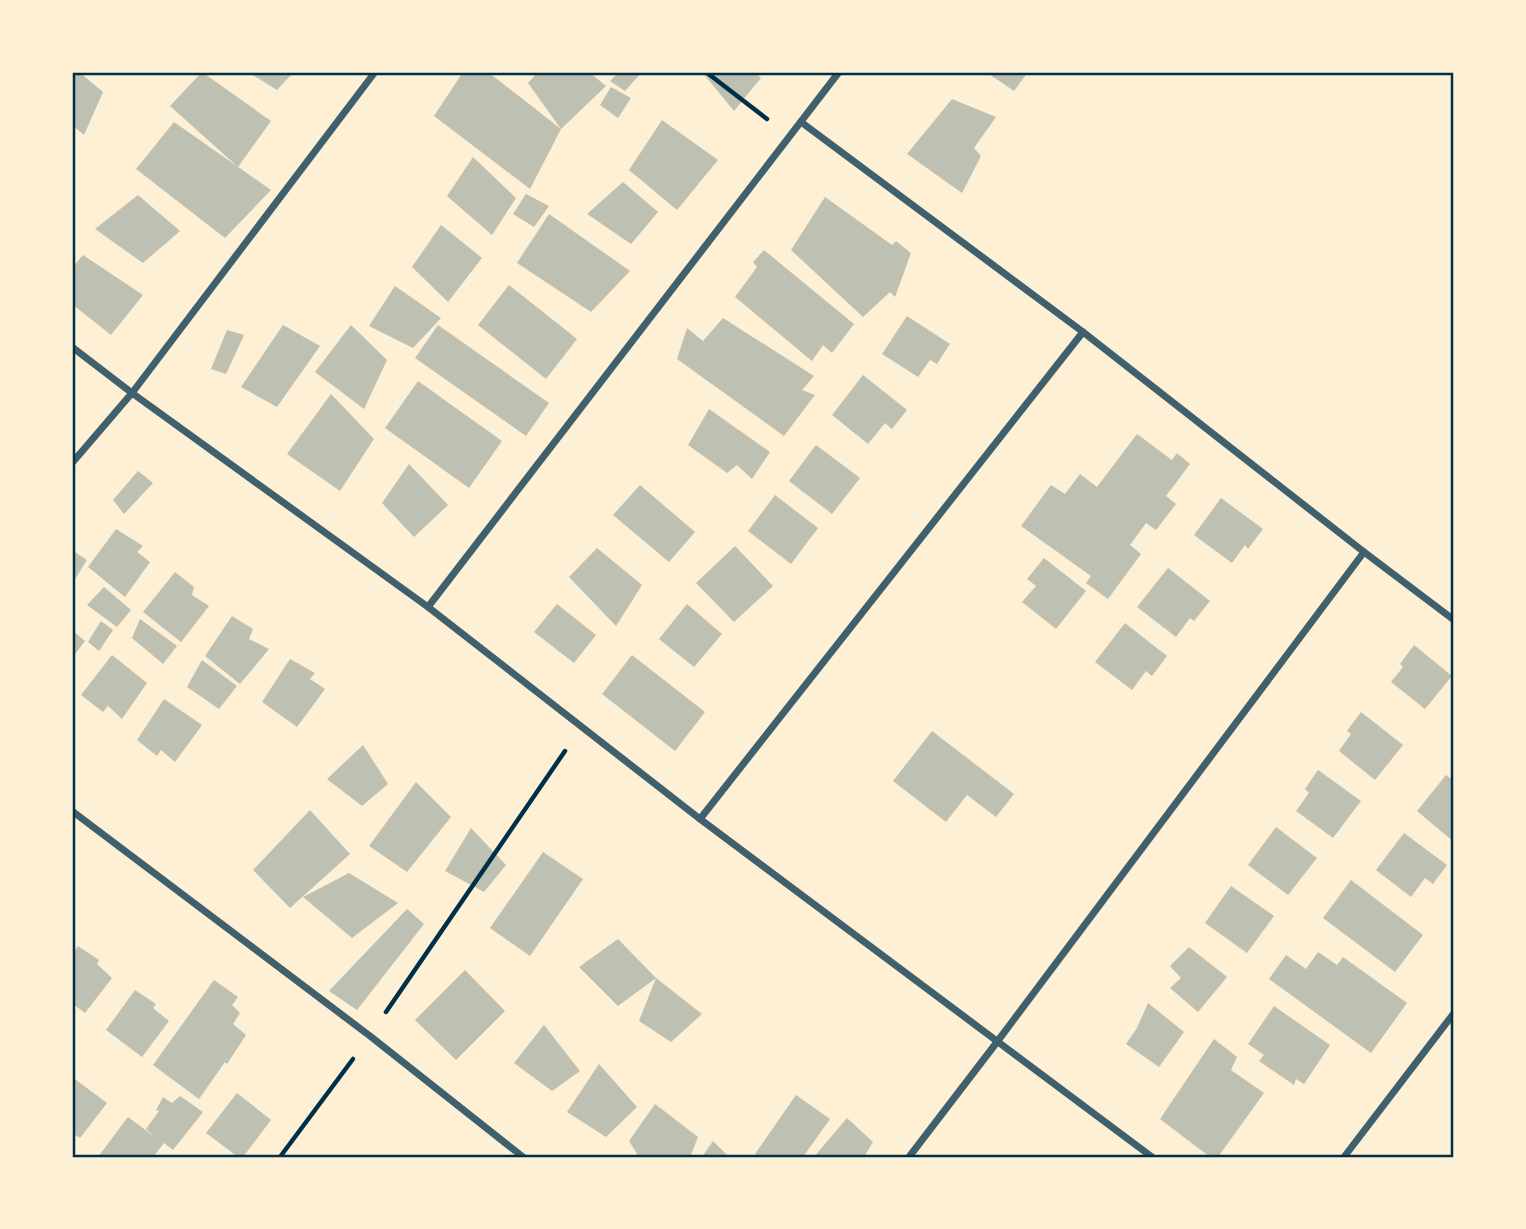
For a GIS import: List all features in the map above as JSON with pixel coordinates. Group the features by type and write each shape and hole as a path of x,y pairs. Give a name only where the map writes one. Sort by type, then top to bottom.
{"street":[{"path":"72,463 132,393 375,72"},
{"path":"428,607 839,72"},
{"path":"801,122 1083,332 1454,620"},
{"path":"700,819 1083,332"},
{"path":"72,347 428,607 700,819 1152,1157"},
{"path":"909,1157 1364,552"},
{"path":"72,811 370,1036 523,1157"},
{"path":"1344,1157 1454,1013"}],"path":[{"path":"706,72 790,137"},
{"path":"280,1157 370,1036 582,727"}],"building":[{"path":"72,72 79,72 103,92 84,135 72,125"},
{"path":"202,72 271,121 238,167 170,106"},
{"path":"248,72 294,72 277,90"},
{"path":"463,72 488,72 561,129 530,189 434,116"},
{"path":"538,72 589,72 606,86 561,129 528,83"},
{"path":"619,72 642,72 625,91 610,81"},
{"path":"702,72 754,72 761,78 734,111"},
{"path":"986,72 1028,72 1014,91"},
{"path":"611,87 631,98 618,118 600,105"},
{"path":"952,99 996,117 974,148 981,156 962,193 907,154"},
{"path":"662,120 718,160 677,210 629,170"},
{"path":"174,122 271,190 225,238 136,169"},
{"path":"473,157 516,198 492,235 447,196"},
{"path":"623,182 658,212 631,244 587,214"},
{"path":"526,194 549,206 534,227 513,214"},
{"path":"138,195 180,231 143,263 95,229"},
{"path":"825,197 892,245 896,241 911,253 895,297 890,292 863,317 791,250"},
{"path":"549,214 630,271 591,312 517,263"},
{"path":"441,225 482,258 448,302 412,267"},
{"path":"764,250 854,324 832,353 823,345 812,361 735,297 757,267 753,262"},
{"path":"83,255 143,295 111,335 72,304 72,268"},
{"path":"509,285 577,339 546,379 478,325"},
{"path":"395,286 441,318 413,348 369,326"},
{"path":"907,316 950,344 937,364 930,360 918,377 882,354"},
{"path":"723,318 814,376 802,390 815,395 784,436 677,359 687,328 703,341"},
{"path":"283,325 320,346 277,407 241,387"},
{"path":"351,325 387,360 364,409 315,372"},
{"path":"438,325 549,403 526,436 415,358"},
{"path":"227,330 244,335 226,374 211,369"},
{"path":"863,375 907,410 892,429 885,423 868,444 832,415"},
{"path":"418,381 502,441 469,488 385,428"},
{"path":"331,394 374,439 340,491 287,454"},
{"path":"709,409 770,452 752,479 737,465 727,473 688,445"},
{"path":"1137,434 1172,460 1177,453 1190,464 1166,496 1176,504 1156,530 1146,523 1130,545 1141,554 1108,599 1086,583 1091,576 1021,526 1051,485 1065,494 1080,474 1097,487"},
{"path":"816,445 860,478 832,514 789,481"},
{"path":"409,464 448,505 414,537 382,503"},
{"path":"138,471 153,483 124,514 113,500"},
{"path":"640,485 695,532 669,562 613,515"},
{"path":"775,495 818,528 791,564 748,531"},
{"path":"1221,498 1263,529 1248,549 1245,545 1232,563 1194,535"},
{"path":"116,529 143,546 137,552 150,562 125,597 88,567"},
{"path":"735,546 773,586 734,622 696,583"},
{"path":"597,548 642,585 616,626 569,577"},
{"path":"72,550 87,560 72,584"},
{"path":"1044,558 1086,591 1056,629 1022,602 1036,586 1027,579"},
{"path":"1168,568 1210,601 1194,621 1190,618 1176,637 1137,607"},
{"path":"175,572 194,587 192,595 209,606 181,642 143,612"},
{"path":"104,587 131,610 117,627 87,605"},
{"path":"557,604 596,635 574,663 534,632"},
{"path":"687,604 722,634 694,667 659,639"},
{"path":"232,616 253,629 249,639 269,649 240,684 205,656"},
{"path":"140,619 177,646 163,664 132,638"},
{"path":"101,621 113,630 99,651 88,642"},
{"path":"1125,623 1167,656 1152,676 1146,671 1132,690 1095,662"},
{"path":"72,630 85,641 72,658"},
{"path":"1414,645 1452,676 1425,709 1391,682 1403,667 1400,664"},
{"path":"112,655 147,683 122,719 108,706 103,712 81,695"},
{"path":"632,655 705,712 675,751 602,694"},
{"path":"290,659 315,673 310,679 325,689 297,727 262,702"},
{"path":"202,660 237,686 219,709 187,687"},
{"path":"164,699 202,725 175,762 161,750 157,756 137,740"},
{"path":"1361,712 1403,745 1375,780 1339,751 1351,734 1347,731"},
{"path":"932,731 1014,794 996,817 967,795 946,822 893,781"},
{"path":"363,745 388,784 362,806 327,779"},
{"path":"1318,770 1361,801 1333,838 1296,811 1309,793 1305,789"},
{"path":"1446,775 1454,781 1454,842 1417,811"},
{"path":"416,782 451,817 407,872 369,846"},
{"path":"310,810 350,854 290,908 253,870"},
{"path":"1276,827 1317,858 1288,895 1248,865"},
{"path":"471,828 506,865 484,892 445,871"},
{"path":"1404,833 1447,865 1433,884 1425,878 1411,897 1376,870"},
{"path":"543,852 583,879 530,956 490,928"},
{"path":"349,873 398,903 352,938 303,897"},
{"path":"1351,880 1423,935 1395,972 1323,918"},
{"path":"1231,886 1274,916 1247,953 1205,923"},
{"path":"407,909 424,924 357,1010 329,991"},
{"path":"618,939 656,978 618,1006 579,967"},
{"path":"78,946 99,960 97,964 112,978 85,1013 72,1003 72,955"},
{"path":"1189,947 1227,977 1198,1012 1170,988 1181,978 1170,966"},
{"path":"1318,952 1337,965 1343,957 1407,1003 1371,1053 1269,979 1286,955 1306,969"},
{"path":"465,970 505,1011 456,1060 415,1020"},
{"path":"656,978 702,1014 671,1042 639,1021"},
{"path":"214,980 238,997 232,1005 240,1013 233,1024 246,1035 199,1099 153,1065"},
{"path":"135,990 156,1004 153,1008 169,1021 142,1057 106,1030"},
{"path":"1148,1003 1184,1032 1159,1067 1126,1044 1137,1028"},
{"path":"1274,1006 1330,1045 1304,1084 1296,1079 1294,1085 1259,1061 1264,1055 1248,1044"},
{"path":"544,1025 580,1071 552,1091 514,1063"},
{"path":"1214,1039 1237,1057 1231,1070 1264,1093 1218,1157 1210,1157 1160,1119"},
{"path":"599,1064 637,1107 606,1137 567,1112"},
{"path":"72,1077 107,1103 80,1138 72,1133"},
{"path":"237,1093 271,1120 243,1157 238,1157 206,1133"},
{"path":"796,1095 830,1119 803,1157 760,1157 755,1154"},
{"path":"180,1096 203,1112 173,1150 164,1143 153,1157 98,1157 128,1117 155,1137 146,1129 159,1111 156,1110 163,1097 172,1103"},
{"path":"655,1104 698,1137 690,1157 639,1157 629,1141"},
{"path":"847,1118 873,1142 864,1157 814,1157"},
{"path":"713,1141 729,1157 702,1157"}]}
